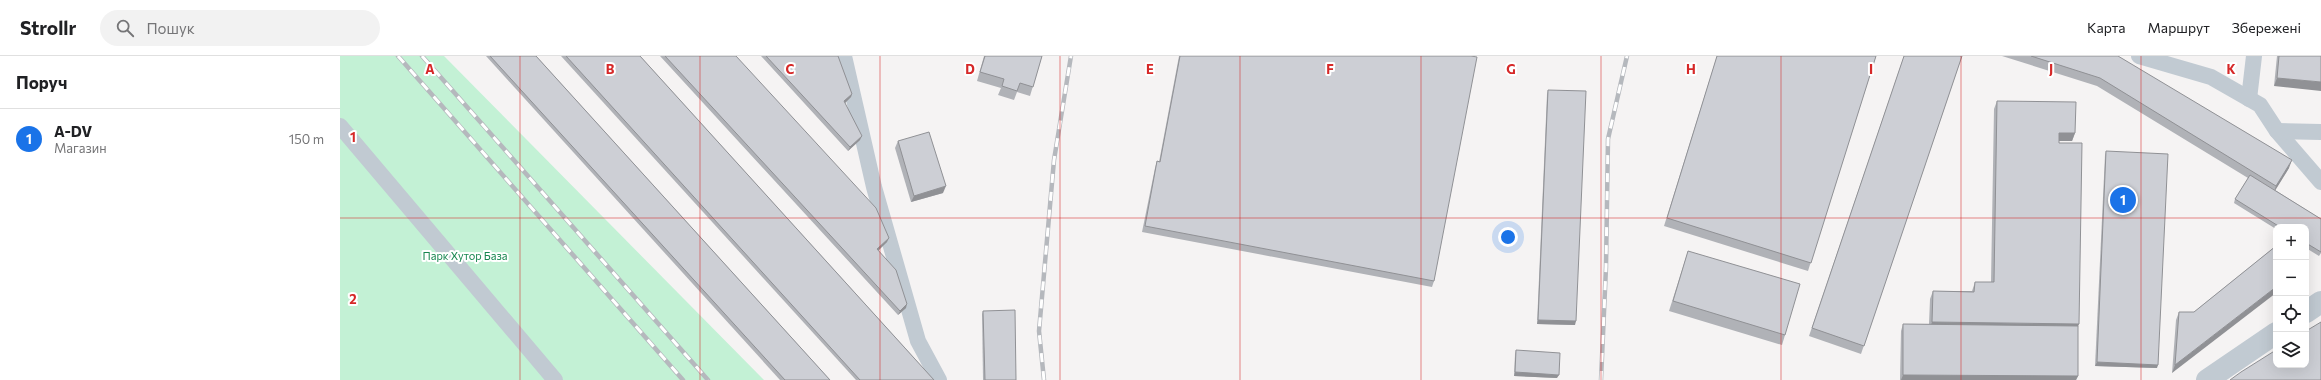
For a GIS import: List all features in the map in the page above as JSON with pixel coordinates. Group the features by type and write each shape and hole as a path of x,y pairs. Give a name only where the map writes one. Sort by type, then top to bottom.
{"street":[{"path":"2309,310 2321,302"},
{"path":"2207,380 2273,335"}],"lane":[{"path":"844,56 874,187 918,341 939,380"},
{"path":"2139,56 2211,77 2260,105 2277,131 2321,182"},
{"path":"2249,99 2254,56"},
{"path":"340,126 555,380"},
{"path":"2277,131 2321,132"}],"green space":[{"name":"Парк Хутор База","path":"340,56 444,56 764,380 340,380"}],"building":[{"path":"490,56 536,56 830,380 785,380"},
{"path":"566,56 640,56 934,380 860,380"},
{"path":"665,56 736,56 876,208 889,238 877,249 896,270 907,304 900,311"},
{"path":"766,56 838,56 852,94 844,101 862,136 850,147"},
{"path":"985,56 1042,56 1033,87 1020,83 1017,91 1002,86 1004,79 980,72"},
{"path":"1180,56 1477,57 1434,281 1145,226 1157,161 1160,162"},
{"path":"1717,56 1876,56 1811,263 1667,218"},
{"path":"1904,56 1962,56 1864,346 1812,328"},
{"path":"2031,56 2118,56 2292,160 2276,186 2100,78"},
{"path":"2279,56 2321,56 2321,82 2277,78"},
{"path":"1548,90 1586,91 1576,321 1538,320"},
{"path":"1997,101 2076,102 2075,133 2059,133 2059,143 2082,143 2079,324 1932,322 1933,291 1974,292 1975,282 1994,282"},
{"path":"929,132 946,186 914,196 898,141"},
{"path":"2106,151 2168,154 2158,365 2097,362"},
{"path":"2250,175 2321,219 2321,252 2309,245 2309,224 2275,224 2235,199"},
{"path":"2273,248 2273,289 2175,365 2179,312 2194,312"},
{"path":"1688,251 1800,284 1785,335 1673,301"},
{"path":"1015,310 1016,380 985,380 983,311"},
{"path":"2321,322 2321,380 2230,380 2273,352 2273,368 2309,368 2309,329"},
{"path":"1903,324 2078,326 2078,376 1903,375"},
{"path":"1516,350 1560,353 1559,375 1515,372"}],"railway":[{"path":"398,56 683,380"},
{"path":"422,56 708,380"},
{"path":"1044,380 1039,331 1054,160 1071,56"},
{"path":"1601,380 1606,267 1608,139 1627,56"}],"place":[{"name":"A-DV","path":"2123,200"}]}
